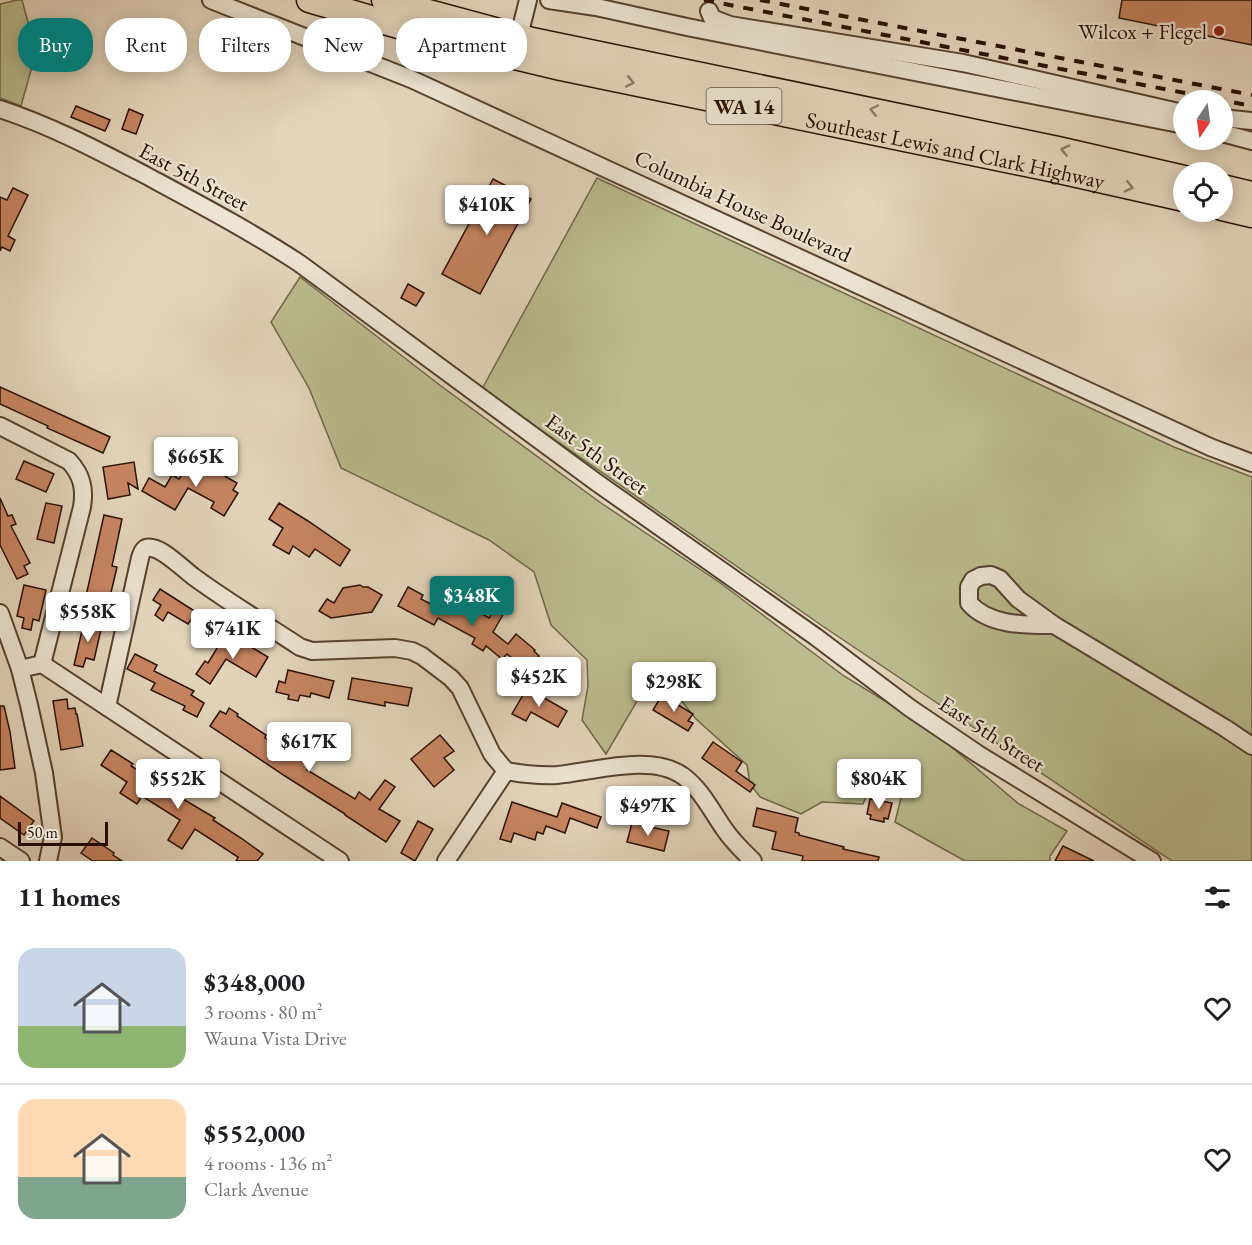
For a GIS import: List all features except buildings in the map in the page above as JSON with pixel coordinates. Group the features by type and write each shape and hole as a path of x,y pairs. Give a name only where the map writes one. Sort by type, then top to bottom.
{"highway":[{"name":"Southeast Lewis and Clark Highway","path":"309,0 460,44 561,68 1173,197"},
{"name":"Southeast Lewis and Clark Highway","path":"384,0 452,18"},
{"name":"Southeast Lewis and Clark Highway","path":"527,38 1058,149 1173,175"},
{"path":"1233,190 1252,194"},
{"path":"1233,211 1252,215"}],"street":[{"name":"Columbia House Boulevard","path":"210,0 411,79 1189,437 1252,463"},
{"path":"524,18 528,0"},
{"path":"549,0 596,7 1173,123"},
{"path":"709,11 712,18 730,24 963,63 1173,111"},
{"name":"East 5th Street","path":"0,109 62,133 104,154 217,213 273,246 606,489 816,637 910,708 978,754 1152,861"},
{"path":"1233,119 1252,121"},
{"path":"1233,136 1252,141"},
{"path":"0,426 69,461 77,469 82,481 84,495 82,507 42,664"},
{"path":"107,707 140,558 143,549 148,547 162,551 195,578 300,647 312,651 395,648 412,651 422,656 451,678 460,688 492,754 506,771 530,775 556,775 651,765 666,768 681,775 705,799 727,833 753,861"},
{"path":"1053,625 1021,625 992,619 976,611 969,603 969,587 973,580 981,576 992,575 1000,579 1018,599 1053,625 1226,728 1252,746"},
{"path":"0,613 30,705 44,773 53,837 48,861"},
{"path":"20,669 42,664 340,861"},
{"path":"446,861 506,771"},
{"path":"0,847 21,861"}],"green space":[{"path":"22,0 27,18 18,18 18,72 30,72 21,106 0,98 0,4"},
{"path":"597,178 1174,447 1252,477 1252,861 1172,861 821,625 482,389"},
{"path":"300,277 441,386 601,503 719,582 844,676 929,728 1019,804 1067,831 1050,856 1050,861 965,861 895,822 901,798 870,788 863,804 822,802 801,814 760,797 750,784 747,765 696,719 676,694 644,689 606,754 582,720 588,686 587,660 551,625 534,572 489,540 341,468 309,388 271,322"}],"railway":[{"path":"704,0 1252,106"},
{"path":"760,0 1252,95"}],"place":[{"name":"Wilcox + Flegel","path":"1219,31"}]}
